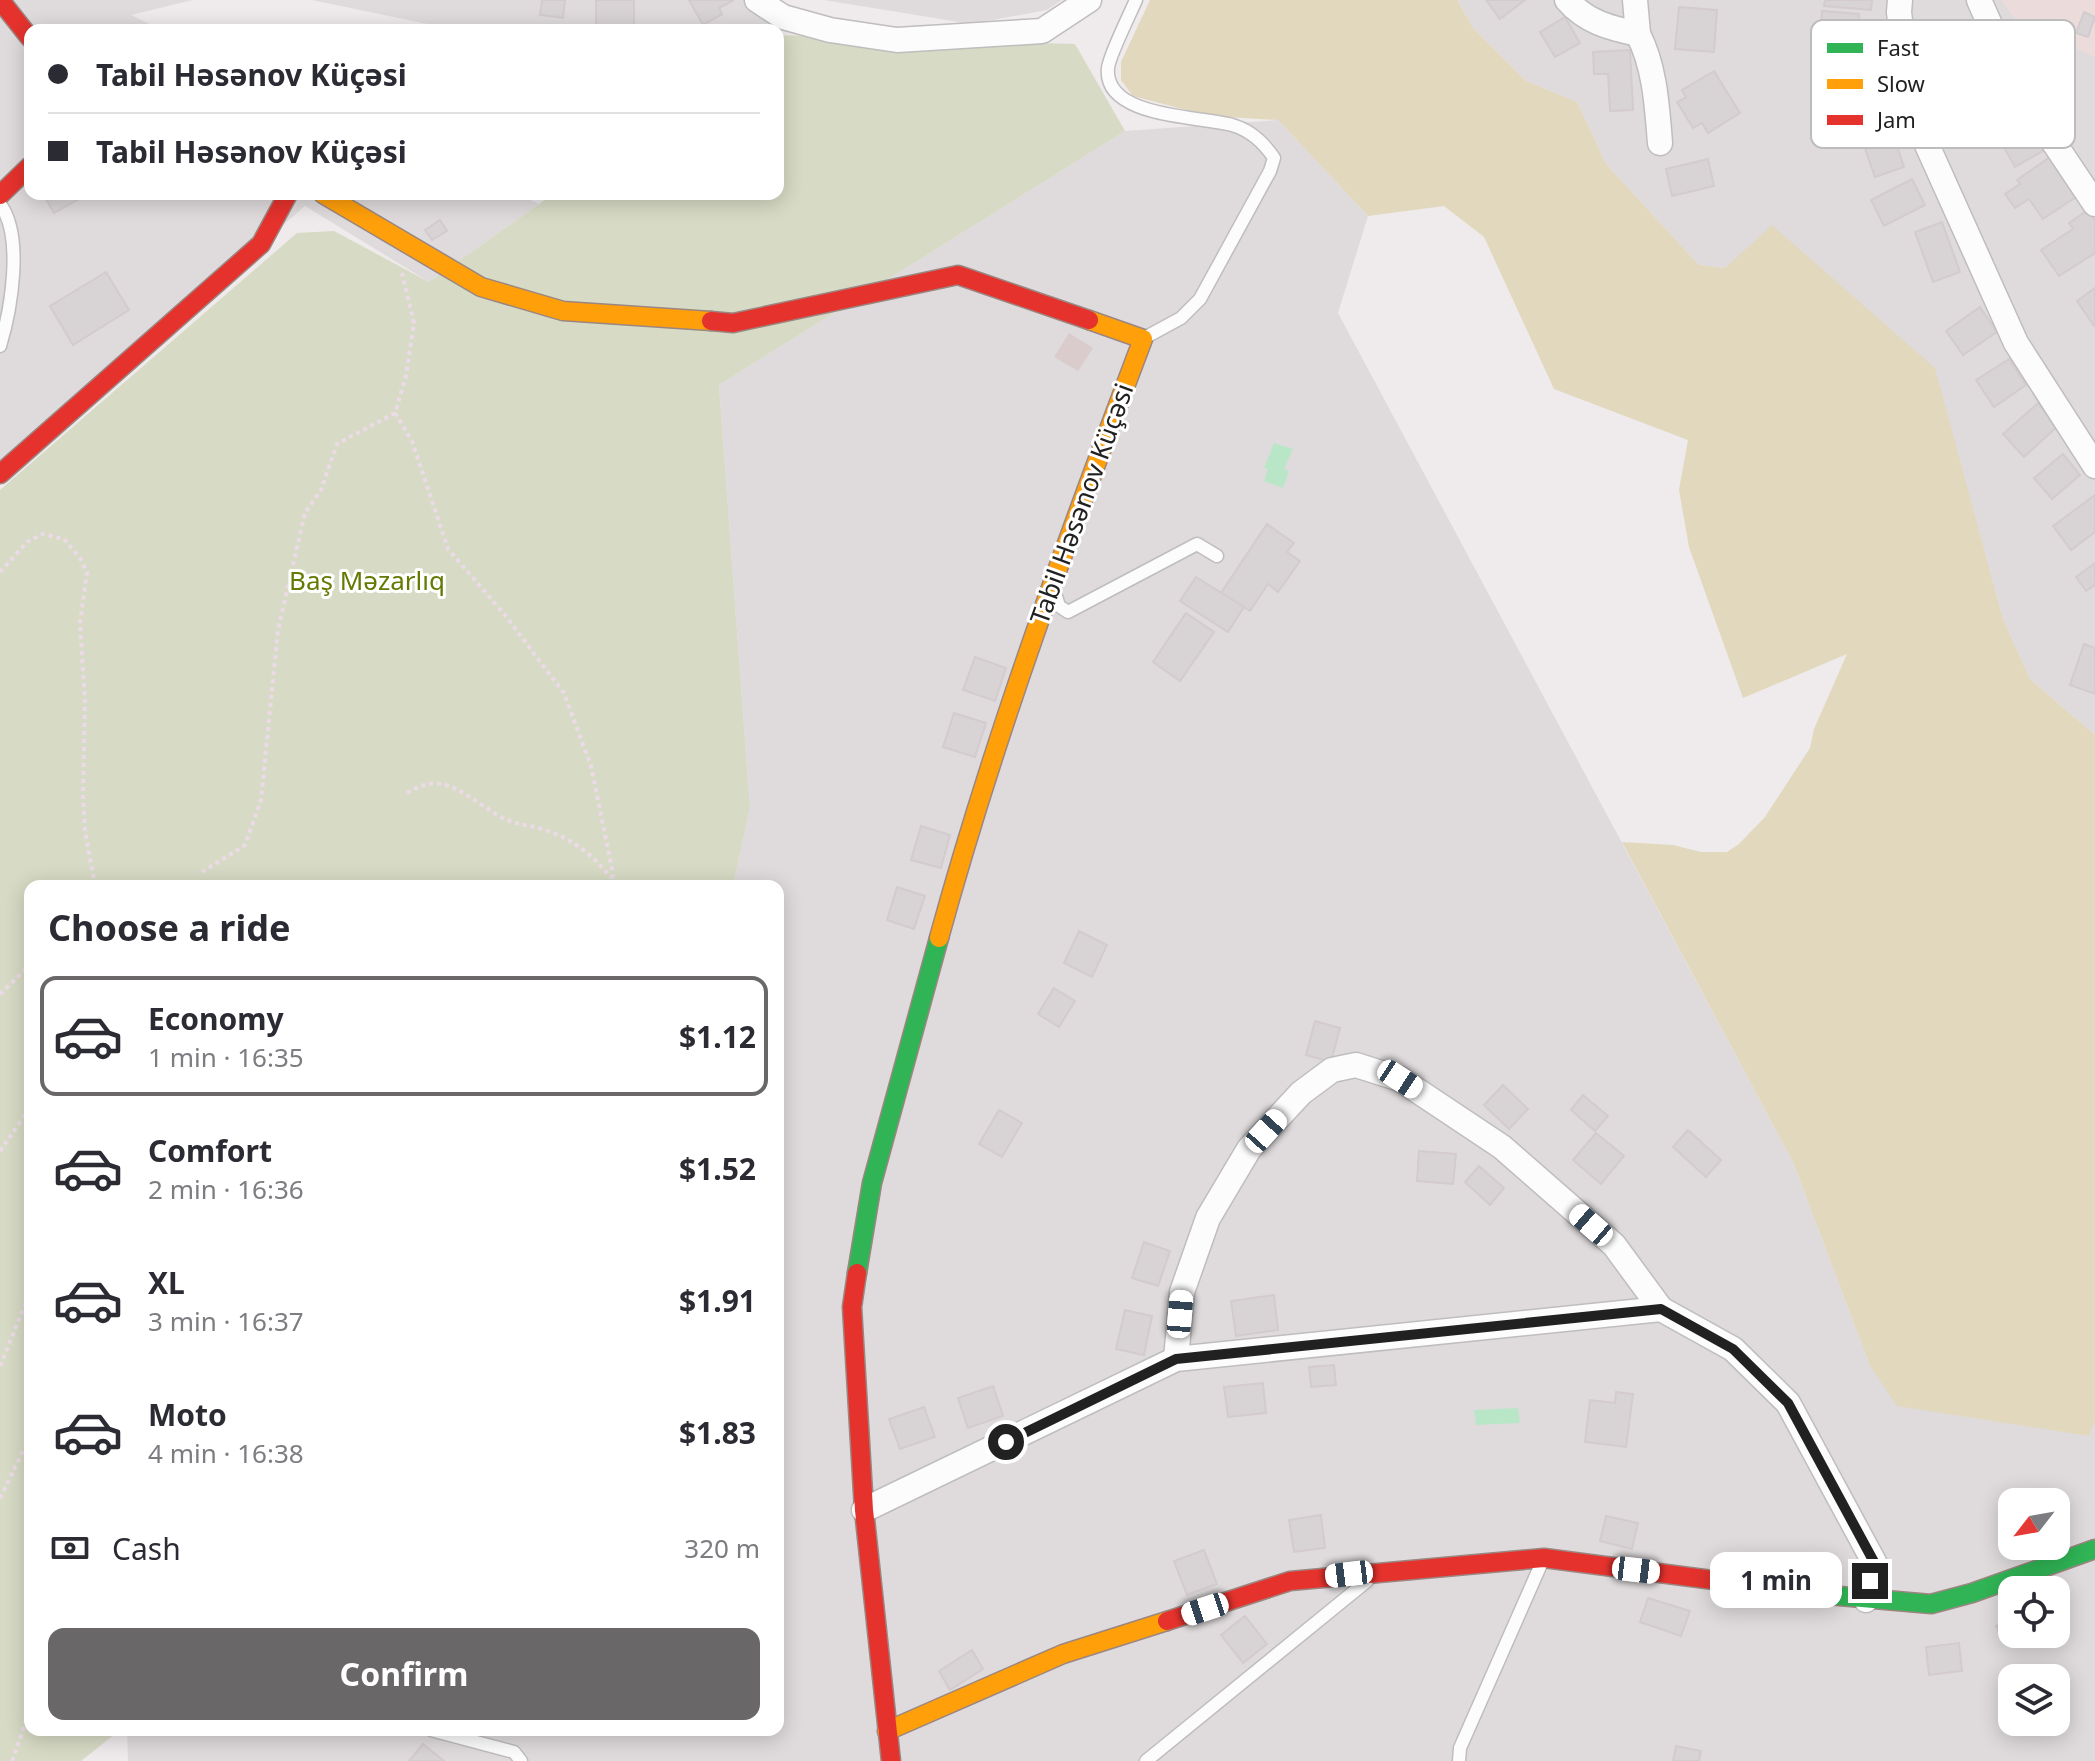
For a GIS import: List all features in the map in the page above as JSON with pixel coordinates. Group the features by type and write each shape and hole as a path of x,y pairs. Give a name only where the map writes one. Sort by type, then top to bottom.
{"street":[{"path":"0,0 24,30"},
{"path":"757,0 783,17 830,30 897,40 1042,31 1089,0"},
{"path":"1567,0 1579,14 1609,28 1638,34"},
{"path":"1635,0 1638,34 1648,54 1660,143"},
{"path":"1900,0 1900,20"},
{"path":"1979,0 1988,20"},
{"path":"1928,148 2016,343 2095,466"},
{"path":"2058,148 2095,204"},
{"path":"0,195 24,172"},
{"path":"0,474 261,244 285,200"},
{"path":"333,200 481,287 563,311 733,323 958,275 1143,339"},
{"name":"Tabil Həsənov Küçəsi","path":"891,1761 864,1510 852,1307 872,1183 969,829 1051,583 1143,339"},
{"path":"1176,1359 1182,1292 1187,1277 1208,1218 1249,1149 1301,1093 1332,1070 1356,1065 1400,1079 1502,1147 1614,1245 1661,1309 1733,1349 1788,1403 1874,1562 1866,1600"},
{"path":"864,1510 1176,1359 1661,1309"},
{"path":"887,1731 1063,1654 1290,1581 1544,1558 1866,1600 1931,1604 1972,1593 2095,1549"}],"lane":[{"path":"1136,0 1107,69 1112,87 1124,101 1140,108 1234,125 1263,142 1274,158 1270,171 1200,299 1181,318 1143,339"},
{"path":"0,204 7,214 14,260 7,325 0,346"},
{"path":"1051,583 1059,606 1068,612 1197,544 1217,556"},
{"path":"1459,1761 1460,1748 1544,1558"},
{"path":"1146,1761 1379,1571"},
{"path":"454,1736 514,1752 521,1761"}],"path":[{"path":"202,872 245,845 261,800 278,630 305,513 321,490 337,444 395,413 406,376 414,323 401,268"},
{"path":"395,413 412,441 448,549 505,615 564,693 591,766 612,880"},
{"path":"0,572 27,542 43,534 64,539 87,572 80,623 86,717 83,796 85,830 94,880"},
{"path":"407,793 427,783 446,784 522,827 545,830 566,839 596,859 611,880"},
{"path":"0,994 24,971"},
{"path":"0,1151 24,1117"},
{"path":"0,1366 24,1308"},
{"path":"0,1498 24,1449"},
{"path":"12,1761 24,1727"}],"shaded area":[{"path":"0,0 193,0 131,15 150,24 24,24 24,200 530,200 539,204 429,282 305,206 0,467"},
{"path":"312,0 769,0 774,24 427,24"},
{"path":"824,0 1062,0 1047,10 971,24"},
{"path":"1150,0 1457,0 1474,29 1526,81 1577,102 1606,164 1699,265 1725,268 1772,225 1935,368 2003,619 2030,679 2095,735 2095,1421 2089,1436 1897,1406 1870,1366 1793,1162 1622,842 1673,845 1701,852 1727,852 1739,844 1765,817 1810,748 1814,729 1847,654 1743,698 1689,547 1679,490 1688,440 1554,389 1484,237 1444,206 1368,216 1278,120 1209,116 1133,96 1121,80 1121,62"},
{"path":"1457,0 2095,0 2095,735 2030,679 2003,619 1934,368 1725,268 1699,265 1606,164 1577,102 1526,81 1474,29"},
{"path":"2001,0 2095,0 2095,57 2075,48 2075,20 2016,20"},
{"path":"1278,120 1368,216 1338,313 1793,1162 1870,1366 2089,1436 2095,1421 2095,1761 128,1761 127,1736 784,1736 784,880 734,880 750,808 719,385 1125,131"},
{"path":"1069,333 1093,348 1078,371 1054,357"},
{"path":"1274,443 1293,449 1284,469 1289,471 1283,488 1264,481 1268,469 1264,468"},
{"path":"1518,1408 1520,1423 1476,1425 1474,1410"}],"green space":[{"name":"Baş Məzarlıq","path":"784,35 1075,44 1125,131 719,385 750,808 734,880 24,880 24,1736 112,1736 81,1761 0,1761 0,490 297,233 334,231 429,282 545,200 784,200"}],"building":[{"path":"542,0 565,0 563,18 540,15"},
{"path":"596,0 634,0 634,24 596,24"},
{"path":"689,0 734,0 719,8 722,14 702,24"},
{"path":"1486,0 1525,0 1500,19"},
{"path":"1825,0 1872,0 1871,10 1824,6"},
{"path":"1679,7 1717,10 1714,52 1675,49"},
{"path":"1822,11 1859,14 1859,20 1822,20"},
{"path":"2084,12 2095,17 2088,37 2076,33"},
{"path":"1565,17 1580,43 1555,57 1540,32"},
{"path":"1630,50 1633,110 1610,111 1608,74 1594,74 1593,52"},
{"path":"1714,71 1740,113 1708,133 1702,123 1693,128 1677,102 1686,97 1682,90"},
{"path":"1865,148 1898,148 1904,167 1875,177"},
{"path":"2004,148 2041,148 2043,151 2015,167"},
{"path":"2050,157 2076,197 2043,219 2029,199 2015,208 2005,194 2020,184 2017,180"},
{"path":"1708,159 1714,186 1672,196 1666,169"},
{"path":"1912,179 1925,205 1884,226 1871,200"},
{"path":"46,200 77,200 54,213"},
{"path":"2088,210 2095,221 2095,253 2059,276 2041,250 2073,229 2069,223"},
{"path":"440,220 447,231 432,240 425,230"},
{"path":"1942,222 1960,272 1933,282 1915,232"},
{"path":"106,272 129,310 73,345 50,306"},
{"path":"2095,288 2095,325 2094,326 2077,301"},
{"path":"1980,307 1997,332 1963,355 1946,331"},
{"path":"2009,359 2026,385 1994,407 1976,380"},
{"path":"2038,403 2058,426 2024,457 2003,434"},
{"path":"2063,454 2080,475 2052,499 2034,478"},
{"path":"2095,495 2095,532 2071,550 2053,526"},
{"path":"1267,524 1294,543 1287,552 1300,561 1278,592 1268,584 1250,611 1221,593"},
{"path":"2095,563 2095,585 2086,591 2076,577"},
{"path":"1196,577 1244,607 1228,632 1180,601"},
{"path":"1186,613 1214,632 1180,681 1153,662"},
{"path":"2084,644 2095,648 2095,694 2070,685"},
{"path":"975,657 1006,668 995,701 963,690"},
{"path":"954,713 986,723 975,757 943,747"},
{"path":"921,826 950,835 941,868 911,860"},
{"path":"897,887 925,896 914,929 887,920"},
{"path":"1079,931 1107,945 1092,977 1064,963"},
{"path":"1054,988 1075,1001 1059,1027 1038,1014"},
{"path":"1315,1021 1340,1028 1331,1062 1306,1055"},
{"path":"1503,1085 1528,1109 1509,1129 1484,1105"},
{"path":"1583,1095 1608,1116 1595,1131 1571,1110"},
{"path":"999,1110 1022,1123 1002,1157 979,1144"},
{"path":"1688,1130 1721,1160 1706,1177 1673,1147"},
{"path":"1596,1133 1624,1156 1601,1184 1573,1160"},
{"path":"1419,1151 1456,1154 1453,1184 1417,1181"},
{"path":"1479,1166 1504,1188 1490,1205 1465,1182"},
{"path":"1144,1242 1170,1251 1158,1286 1132,1278"},
{"path":"1274,1295 1278,1330 1236,1336 1231,1301"},
{"path":"1125,1310 1152,1316 1144,1355 1116,1349"},
{"path":"1334,1365 1336,1385 1311,1387 1309,1367"},
{"path":"1263,1383 1266,1413 1228,1417 1224,1387"},
{"path":"993,1386 1003,1416 968,1428 958,1398"},
{"path":"1616,1392 1633,1394 1626,1447 1585,1442 1590,1400 1615,1403"},
{"path":"924,1407 935,1437 900,1449 889,1419"},
{"path":"1321,1515 1325,1548 1294,1552 1289,1520"},
{"path":"1606,1516 1638,1523 1632,1549 1600,1541"},
{"path":"1204,1550 1217,1584 1187,1595 1174,1561"},
{"path":"1648,1598 1690,1611 1681,1636 1640,1622"},
{"path":"1245,1616 1267,1644 1243,1663 1221,1635"},
{"path":"1959,1643 1962,1671 1929,1675 1926,1647"},
{"path":"972,1650 983,1669 950,1690 939,1671"},
{"path":"423,1744 444,1761 409,1761"},
{"path":"1676,1746 1701,1751 1699,1761 1673,1761"}],"traffic: fast":[{"path":"857,1273 872,1183 939,938"},
{"path":"1828,1595 1931,1604 1972,1593 2095,1549"}],"traffic: slow":[{"path":"333,200 481,287 563,311 711,321"},
{"path":"939,938 1008,711 1143,339 1089,320"},
{"path":"887,1731 1063,1654 1167,1621"}],"traffic: jam":[{"path":"0,0 24,30"},
{"path":"0,195 24,172"},
{"path":"0,474 261,244 285,200"},
{"path":"711,321 733,323 958,275 1089,320"},
{"path":"857,1273 852,1307 864,1510 891,1761"},
{"path":"1167,1621 1290,1581 1544,1558 1828,1595"}],"route":[{"path":"1006,1442 1176,1359 1661,1309 1733,1349 1788,1403 1874,1562 1870,1581"}]}
